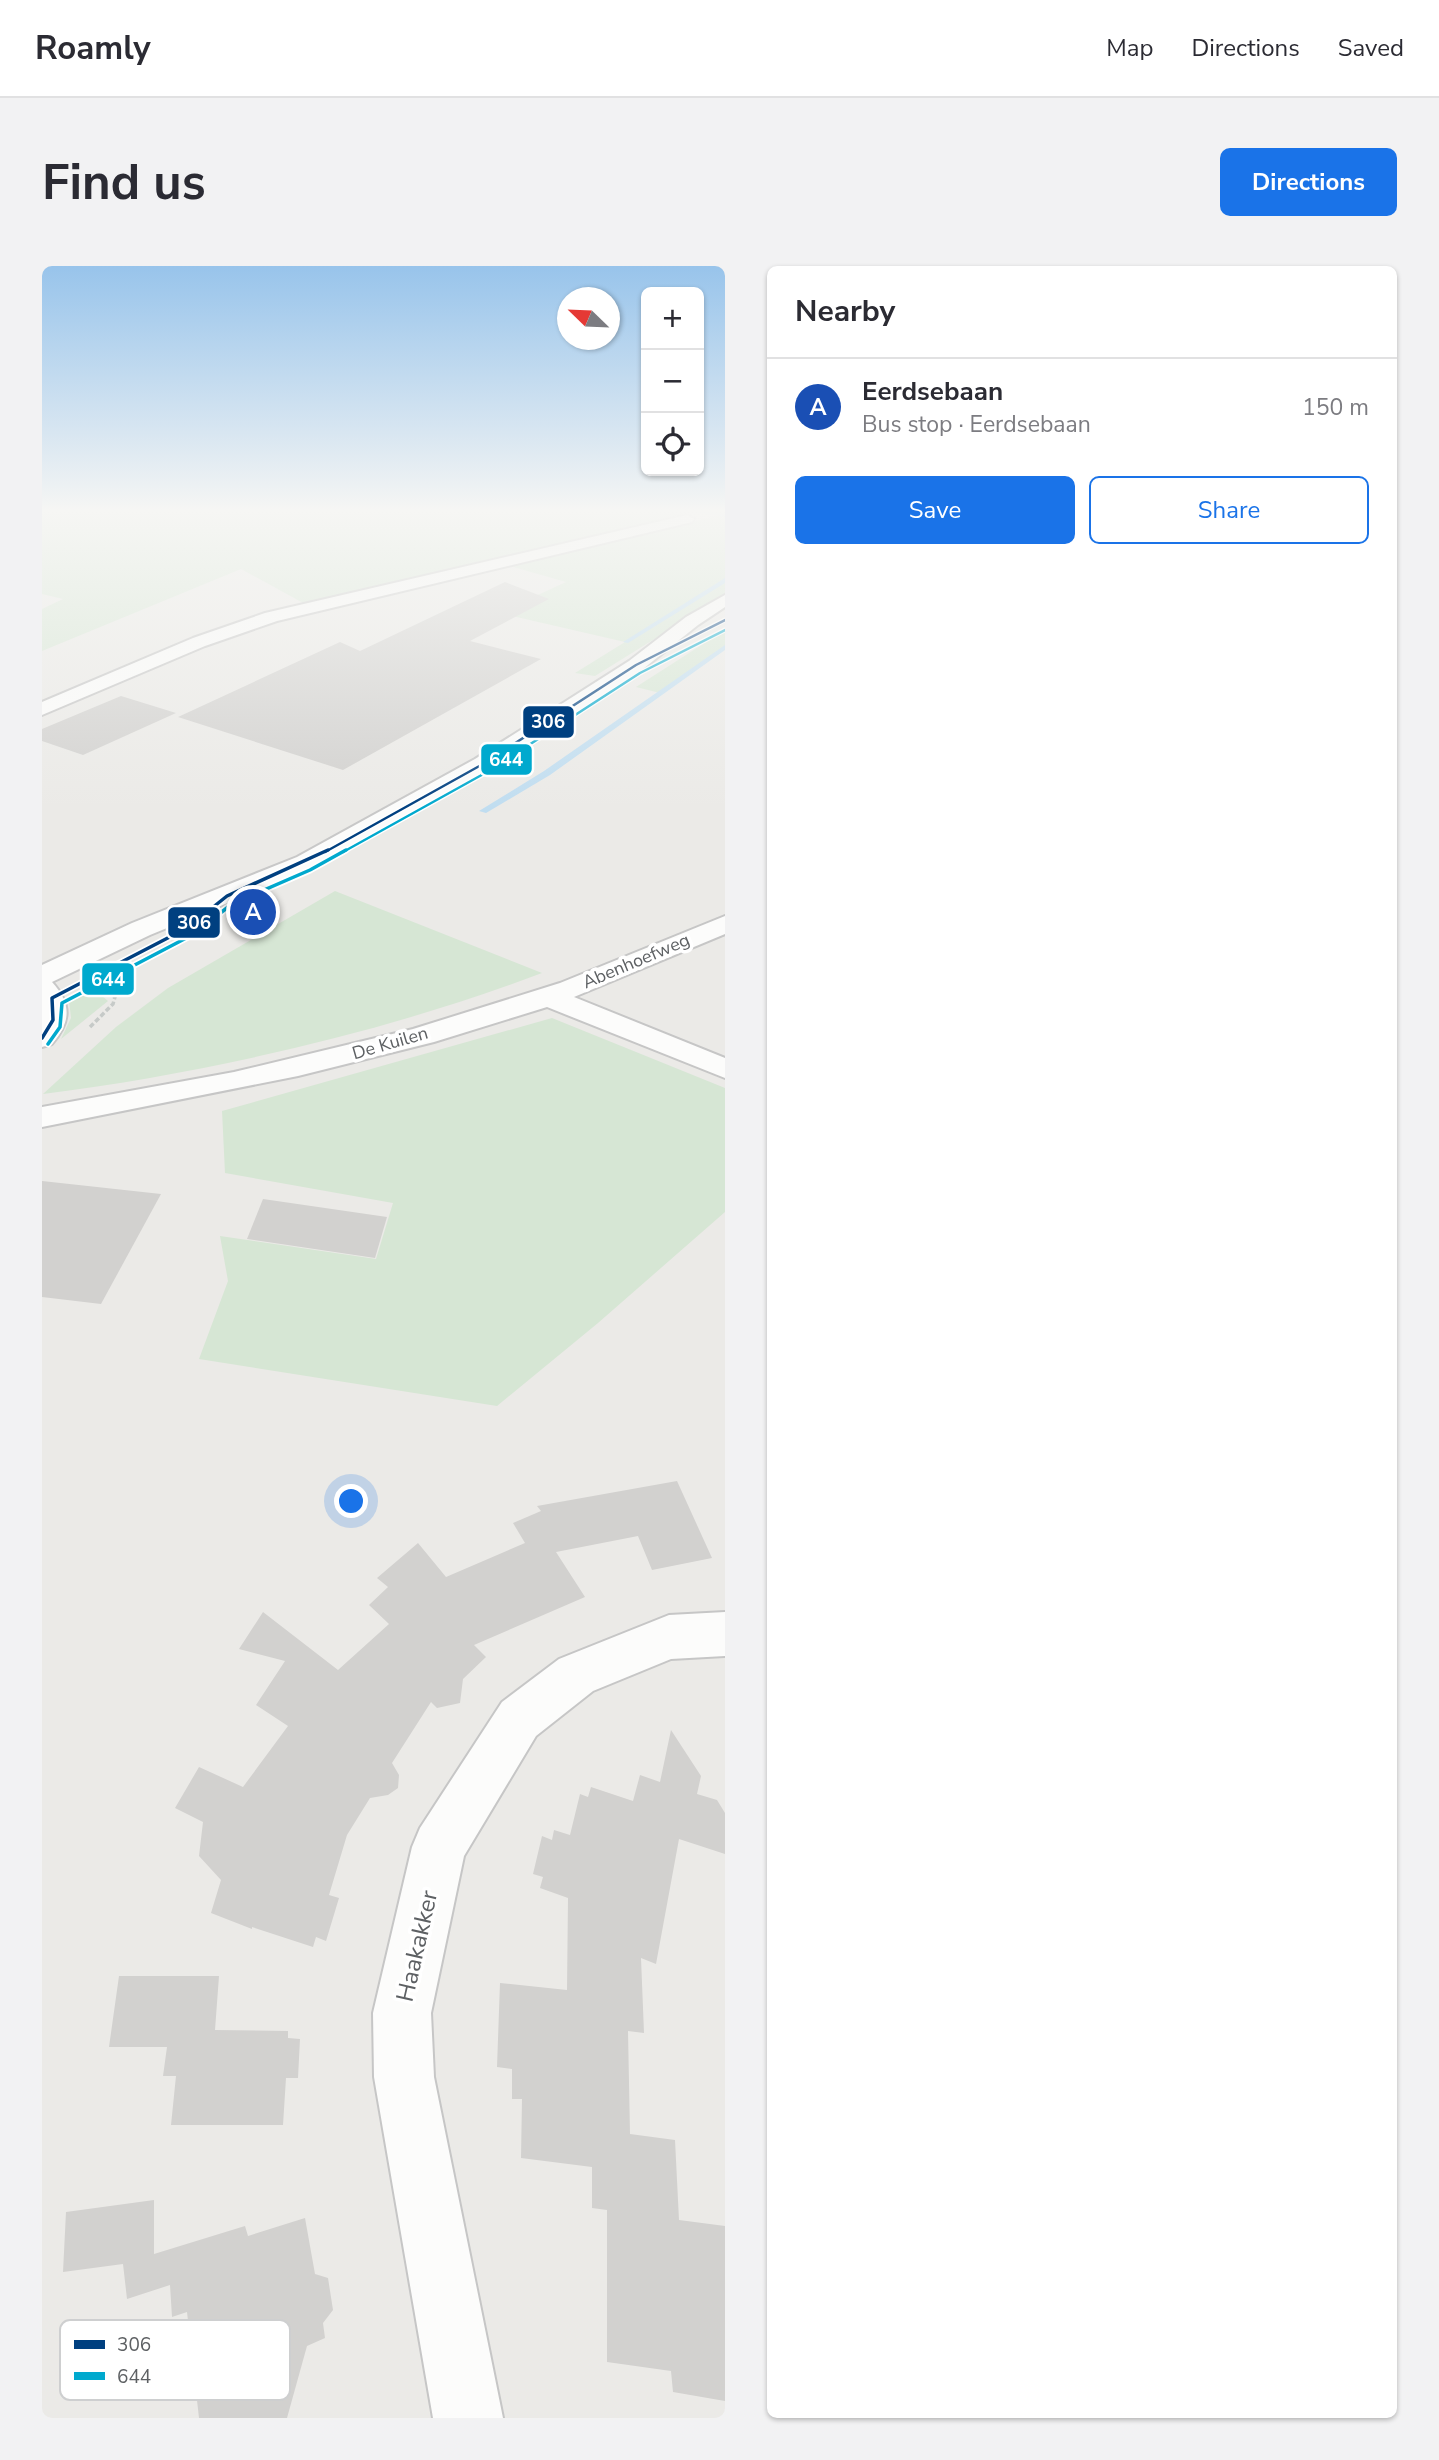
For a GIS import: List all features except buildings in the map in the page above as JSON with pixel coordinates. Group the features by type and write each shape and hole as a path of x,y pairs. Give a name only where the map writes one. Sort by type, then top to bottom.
{"street":[{"path":"42,709 199,642 271,617 303,609"},
{"path":"42,1038 49,1031 56,1014 45,987 187,928 228,896 306,862 484,764 636,664 710,609"},
{"path":"636,664 725,620"},
{"name":"Abenhoefweg","path":"548,997 725,924"},
{"path":"548,997 725,1069"},
{"name":"De Kuilen","path":"42,1117 197,1091 295,1068 381,1047 548,997"},
{"name":"Haakakker","path":"468,2418 404,2077 402,2013 439,1847 519,1719 576,1675 669,1637 725,1634"}],"green space":[{"path":"42,609 143,609 42,651"},
{"path":"507,609 702,609 595,676 575,673 625,642 499,613"},
{"path":"725,630 725,647 660,693 636,687"},
{"path":"335,891 542,973 422,1014 296,1048 168,1075 43,1094 116,1027 168,988"},
{"path":"90,986 108,1001 61,1039 71,1018 69,1000"},
{"path":"552,1018 725,1088 725,1212 598,1323 497,1406 199,1359 228,1281 220,1236 376,1259 393,1203 225,1173 222,1111"}],"waterway":[{"path":"626,642 678,609"},
{"path":"483,811 547,773 725,647"}],"transit line":[{"name":"306","path":"42,1038 53,1020 52,998 187,928 227,896 306,862 483,764 636,665 725,620"},
{"name":"644","path":"48,1044 60,1027 62,1003 192,935 232,904 310,870 487,772 640,673 725,630"}],"place":[{"name":"Eerdsebaan","path":"253,912"}]}
